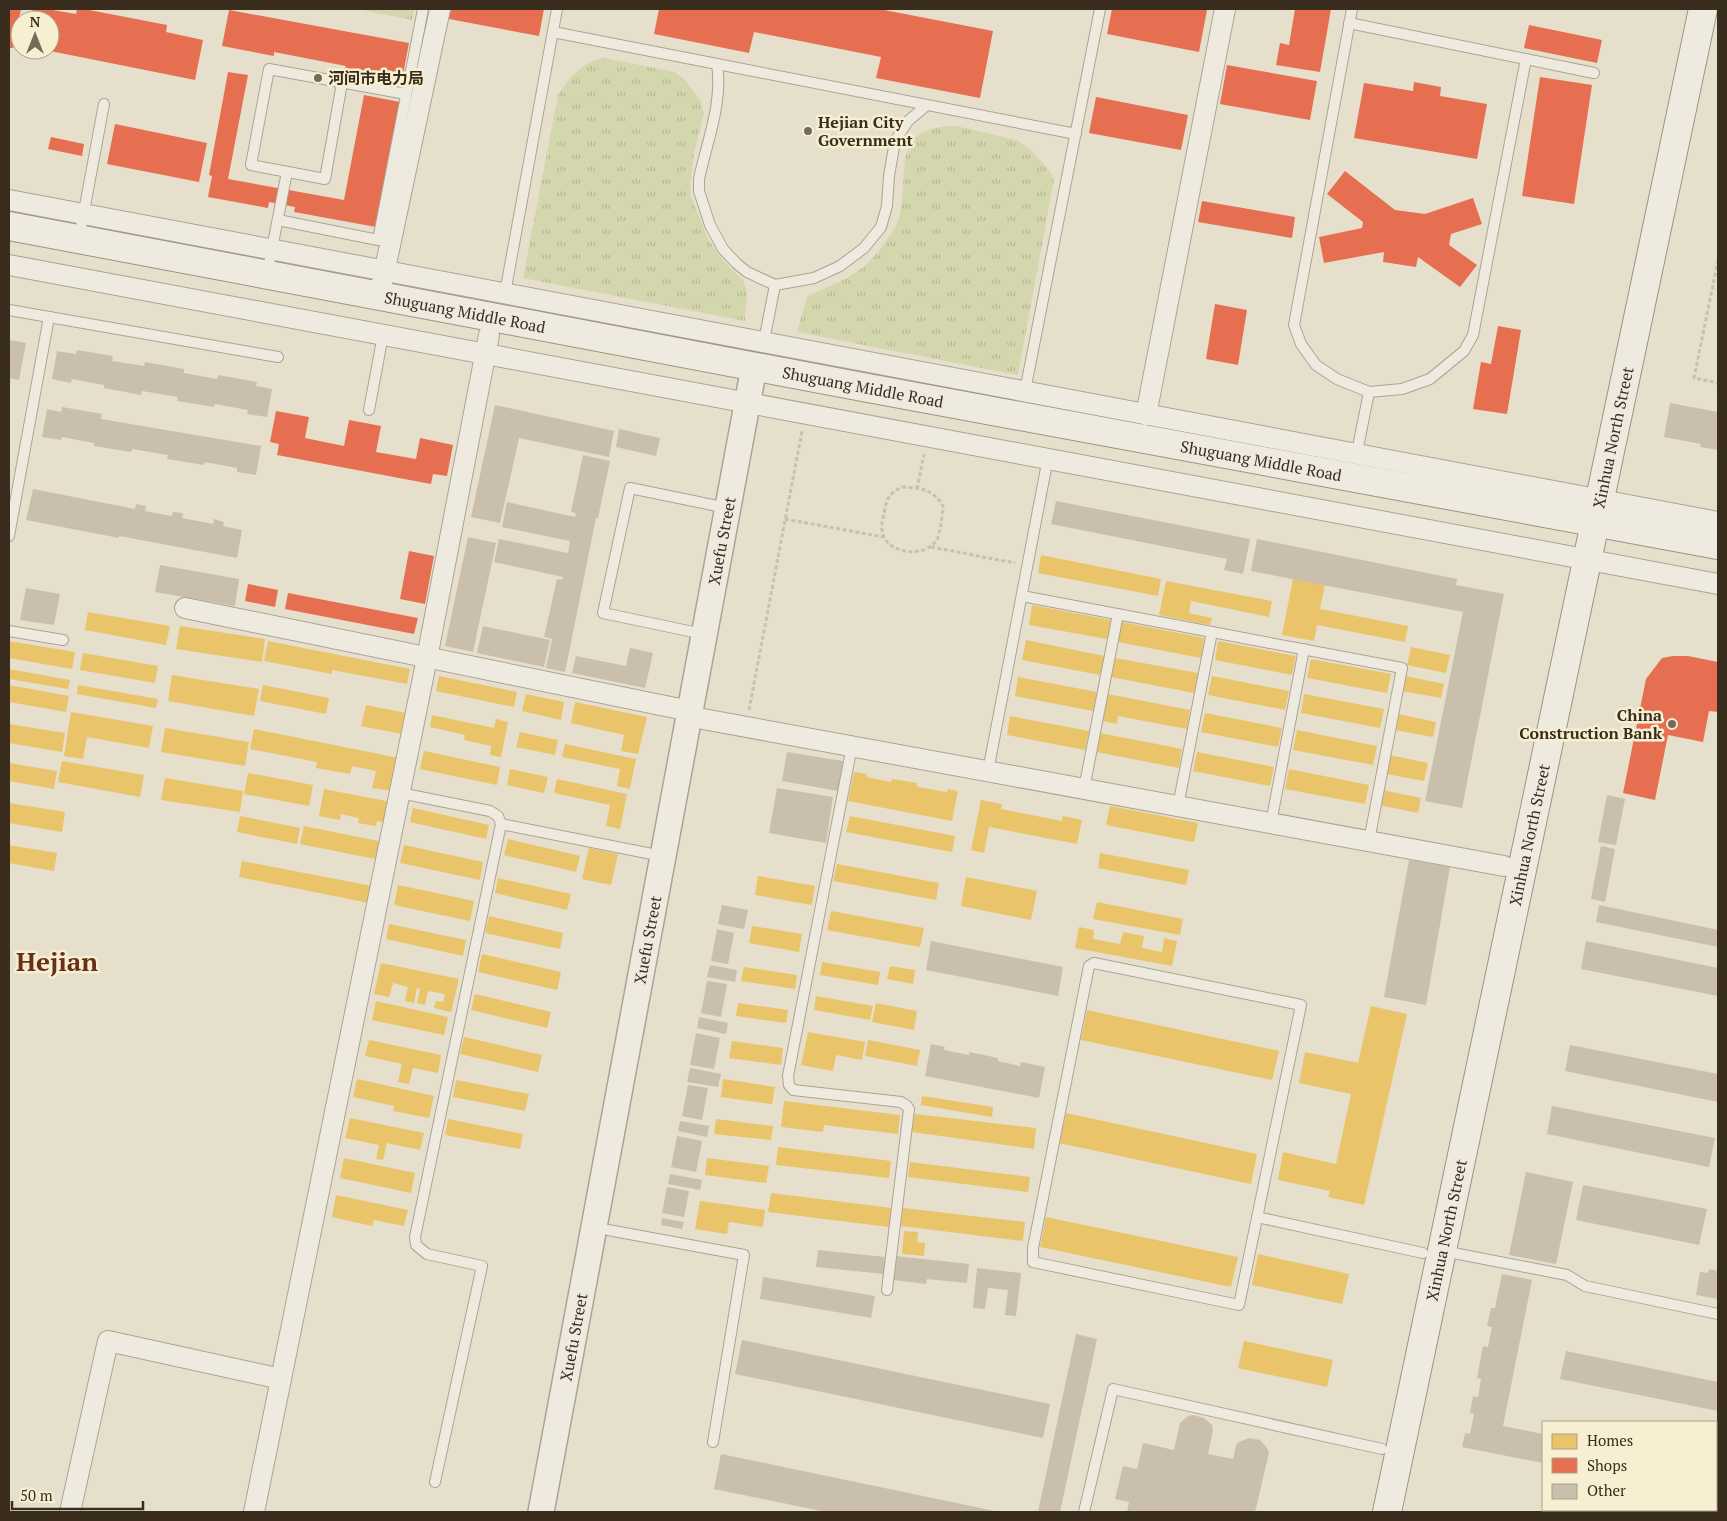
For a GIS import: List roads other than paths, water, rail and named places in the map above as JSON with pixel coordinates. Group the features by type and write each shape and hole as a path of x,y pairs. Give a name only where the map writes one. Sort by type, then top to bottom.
{"main road":[{"name":"Xinhua North Street","path":"1368,1512 1382,1449 1433,1252 1584,529 1684,9"},
{"name":"Xinhua North Street","path":"1387,1512 1504,866 1584,529 1703,9"},
{"name":"Shuguang Middle Road","path":"9,226 81,227 269,262 382,284 759,378 1584,529 1718,545"},
{"name":"Shuguang Middle Road","path":"9,245 487,345 759,378 1355,466 1718,564"}],"street":[{"path":"440,9 382,284 505,293 759,378 1025,391 1146,415 1355,466"},
{"path":"1146,415 1225,9"},
{"path":"9,200 81,227"},
{"path":"9,265 383,335 487,345 427,658 254,1512"},
{"path":"759,378 805,413 1048,458 1584,529 1718,522"},
{"name":"Xuefu Street","path":"541,1512 663,856 697,715 704,634 728,508 759,378"},
{"name":"Xuefu Street","path":"556,1512 608,1230 697,715 759,378"},
{"path":"1584,529 1718,584"},
{"path":"185,608 746,726 1504,866"},
{"path":"70,1512 108,1341 281,1379"}],"lane":[{"path":"278,220 378,240 423,9"},
{"path":"505,293 557,9"},
{"path":"1025,391 1100,9"},
{"path":"1352,9 1294,326 1301,344 1316,365 1338,379 1369,392 1402,389 1430,379 1464,351 1474,334 1526,60"},
{"path":"1349,24 1594,73"},
{"path":"553,32 1076,134"},
{"path":"717,64 720,82 699,180 699,191 710,224 724,249 747,272 775,285 814,278 840,266 864,248 881,227 887,206 889,176 895,141 908,121 927,104"},
{"path":"342,83 325,179 251,165 269,69 406,94"},
{"path":"81,227 104,104"},
{"path":"269,262 287,172"},
{"path":"759,378 775,285"},
{"path":"9,310 278,357"},
{"path":"9,536 49,317"},
{"path":"369,410 383,335"},
{"path":"1355,466 1369,392"},
{"path":"988,771 1048,458"},
{"path":"704,634 603,613 630,488 728,508"},
{"path":"1022,596 1402,668 1368,841"},
{"path":"1084,789 1118,614"},
{"path":"9,631 63,640"},
{"path":"1178,806 1212,632"},
{"path":"1271,823 1304,649"},
{"path":"852,746 788,1076 789,1084 793,1090 901,1102 909,1109 887,1290"},
{"path":"400,793 490,811 498,816 501,824 415,1237 416,1245 427,1254 482,1266 435,1482"},
{"path":"501,824 663,856"},
{"path":"1094,963 1301,1005 1257,1217 1239,1305 1033,1262 1032,1248 1089,966 1094,963"},
{"path":"1257,1217 1433,1252 1567,1275 1585,1286 1718,1314"},
{"path":"608,1230 744,1255 713,1442"},
{"path":"1084,1512 1113,1390 1382,1449"}],"place":[{"name":"河间市电力局","path":"318,78"},
{"name":"Hejian City Government","path":"808,131"},
{"name":"China Construction Bank","path":"1672,724"}],"district":[{"name":"Hejian","path":"57,961"}]}
